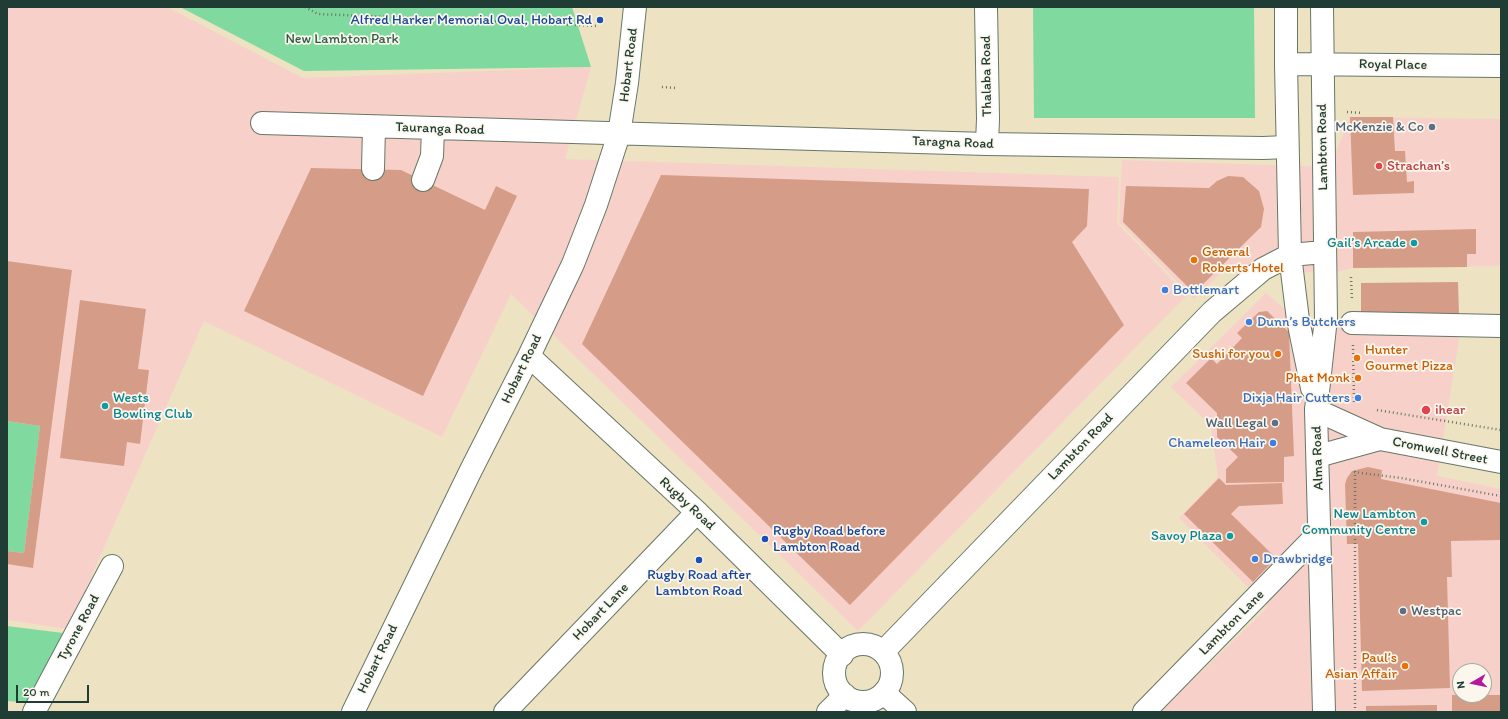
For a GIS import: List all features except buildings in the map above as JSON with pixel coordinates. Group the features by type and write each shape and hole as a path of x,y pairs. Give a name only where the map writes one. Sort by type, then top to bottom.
{"street":[{"name":"Thalaba Road","path":"986,7 987,144"},
{"path":"1286,7 1287,147 1290,255 1298,320 1316,410"},
{"name":"Lambton Road","path":"883,652 1212,312 1263,269 1290,255 1324,252 1322,7"},
{"name":"Hobart Road","path":"353,712 573,264 596,205 619,134 627,83 634,8"},
{"name":"Royal Place","path":"1286,64 1501,66"},
{"name":"Tauranga Road","path":"262,123 619,134"},
{"path":"373,169 374,127"},
{"path":"424,180 432,156 433,129"},
{"name":"Taragna Road","path":"619,134 987,144 1263,148 1287,147"},
{"name":"Alma Road","path":"1324,252 1326,318 1316,410 1324,712"},
{"path":"1352,322 1501,326"},
{"name":"Rugby Road","path":"529,356 697,512 842,655"},
{"name":"Cromwell Street","path":"1316,410 1380,439 1501,462"},
{"name":"Cromwell Street","path":"1318,456 1380,439"},
{"name":"Hobart Lane","path":"505,712 697,512"},
{"name":"Lambton Lane","path":"1144,712 1319,533"},
{"name":"Tyrone Road","path":"34,712 112,566"},
{"path":"862,645 877,648 883,652 888,658 892,672 889,687 884,693 872,701 858,702 845,695 836,683 835,676 838,661 842,655 848,649 862,645"},
{"path":"884,693 904,712"},
{"path":"828,712 845,695"}],"path":[{"path":"305,7 318,14 598,26"},
{"path":"662,87 676,88"},
{"path":"1347,112 1362,113"},
{"path":"1351,277 1354,407"},
{"path":"1370,409 1501,430"},
{"path":"1354,712 1354,472 1356,467"},
{"path":"1354,472 1401,478 1501,496"}],"shaded area":[{"path":"7,7 167,7 303,78 591,67 565,159 1119,177 1117,223 1187,295 858,631 511,294 442,437 204,321 68,629 7,620"},
{"path":"1350,117 1501,119 1501,266 1353,268 1336,272 1221,273 1194,299 1119,222 1122,160 1330,167"},
{"path":"1266,293 1300,322 1460,334 1437,476 1501,489 1501,712 1160,712 1268,607 1179,518 1218,477 1211,426 1171,387"}],"green space":[{"name":"New Lambton Park","path":"180,7 572,7 591,67 304,71"},
{"path":"1033,7 1254,7 1255,118 1034,118"},
{"path":"7,421 40,426 24,553 7,551"},
{"path":"7,626 63,633 35,703 7,701"}],"place":[{"name":"Alfred Harker Memorial Oval, Hobart Rd","path":"600,20"},
{"name":"McKenzie & Co","path":"1432,127"},
{"name":"Strachan’s","path":"1379,166"},
{"name":"Gail’s Arcade","path":"1414,243"},
{"name":"General Roberts Hotel","path":"1194,260"},
{"name":"Bottlemart","path":"1165,290"},
{"name":"Dunn’s Butchers","path":"1249,322"},
{"name":"Sushi for you","path":"1278,354"},
{"name":"Hunter Gourmet Pizza","path":"1357,358"},
{"name":"Phat Monk","path":"1358,378"},
{"name":"Dixja Hair Cutters","path":"1358,398"},
{"name":"Wests Bowling Club","path":"105,406"},
{"name":"ihear","path":"1426,410"},
{"name":"Wall Legal","path":"1275,423"},
{"name":"Chameleon Hair","path":"1273,443"},
{"name":"New Lambton Community Centre","path":"1424,522"},
{"name":"Savoy Plaza","path":"1230,536"},
{"name":"Rugby Road before Lambton Road","path":"765,539"},
{"name":"Drawbridge","path":"1255,559"},
{"name":"Rugby Road after Lambton Road","path":"699,560"},
{"name":"Westpac","path":"1403,611"},
{"name":"Paul’s Asian Affair","path":"1405,666"}]}
